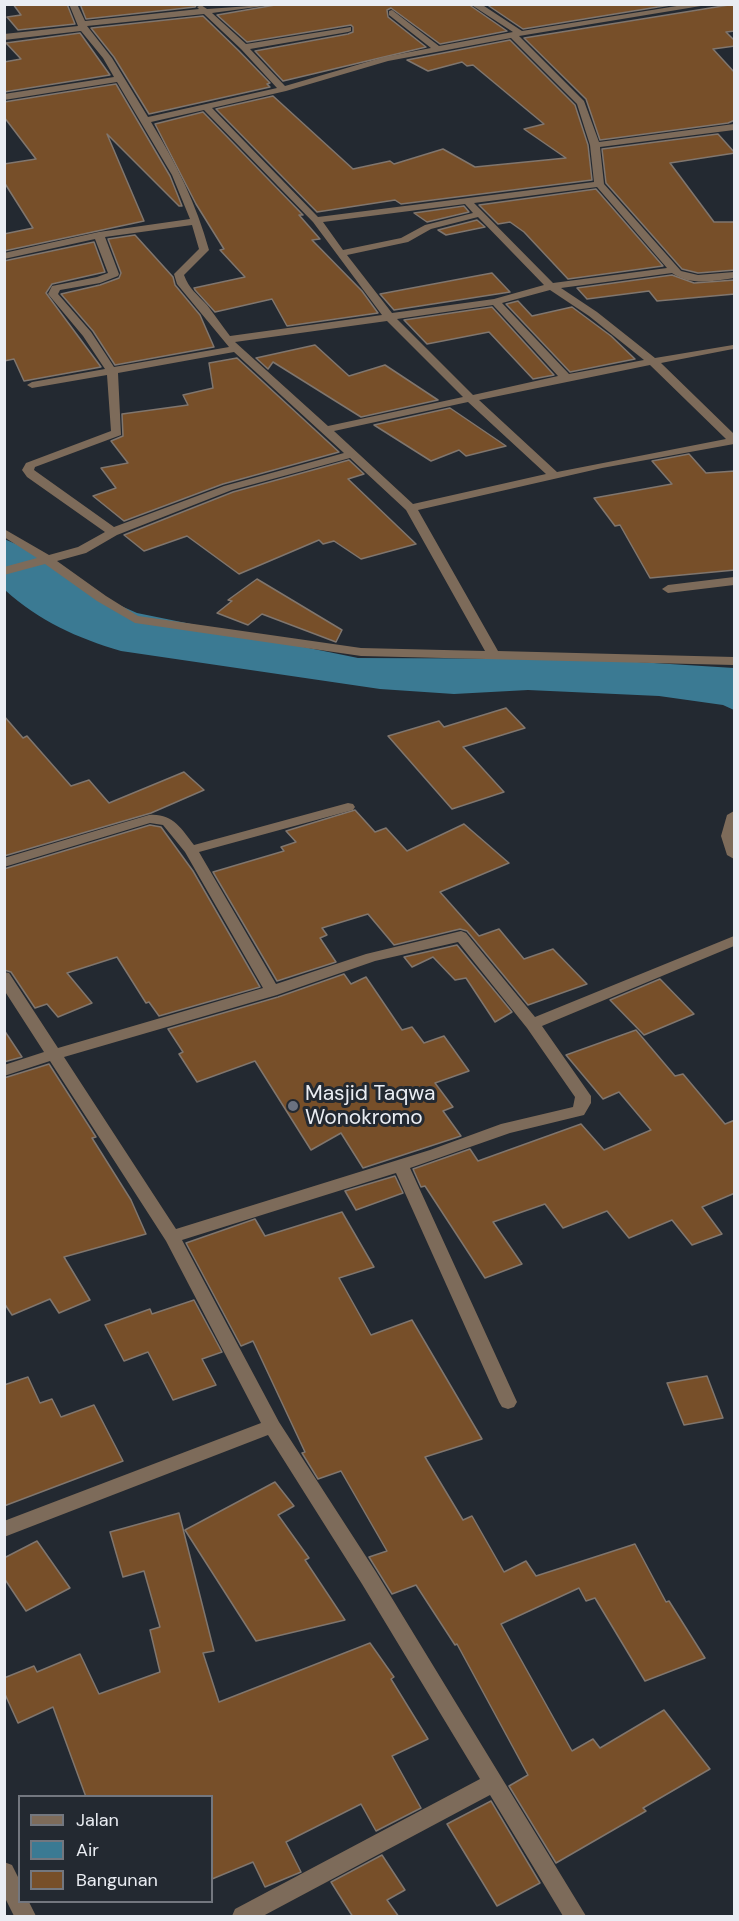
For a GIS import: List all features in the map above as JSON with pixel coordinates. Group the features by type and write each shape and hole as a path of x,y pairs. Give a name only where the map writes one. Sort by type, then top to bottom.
{"street":[{"path":"73,4 83,26 110,60 118,79 148,120 191,201 204,250 179,274 190,297 202,306 236,349 411,508 494,655"},
{"path":"4,37 201,8 275,4"},
{"path":"474,4 517,34 581,103 595,145 599,184 675,270 686,277 735,274"},
{"path":"148,120 283,89 387,59 517,34 709,4"},
{"path":"201,8 244,47 283,89"},
{"path":"392,13 437,49"},
{"path":"244,47 348,29"},
{"path":"4,97 118,79"},
{"path":"207,108 316,220 389,318 470,398 555,476"},
{"path":"595,145 735,127"},
{"path":"316,220 599,184"},
{"path":"467,201 551,286 593,314 653,362 735,441"},
{"path":"341,253 404,240 428,227 479,214"},
{"path":"4,256 99,235 198,221"},
{"path":"99,235 114,274 99,280 56,288 53,294 87,334 112,372 117,434 30,465 28,470 31,475 113,532"},
{"path":"227,340 495,302 551,286 675,270"},
{"path":"495,302 566,378"},
{"path":"325,430 566,378 729,347"},
{"path":"32,385 236,349"},
{"path":"411,508 555,476 735,441"},
{"path":"4,571 82,550 113,532 228,488 352,454"},
{"path":"4,532 49,558 104,604 135,620 361,652 735,661"},
{"path":"668,589 735,581"},
{"path":"191,850 348,807"},
{"path":"735,814 728,836 735,855"},
{"path":"4,863 149,819 160,818 168,822 191,850 272,991"},
{"path":"4,1071 53,1054 272,991 371,957 460,936 532,1024 583,1096 583,1103 578,1111 507,1128 401,1166 172,1238"},
{"path":"532,1024 735,941"},
{"path":"4,977 120,1153 172,1238 243,1366 272,1426 369,1578 575,1917"},
{"path":"401,1166 508,1402"},
{"path":"4,1529 272,1426"},
{"path":"243,1917 492,1783"},
{"path":"4,1872 18,1902"},
{"path":"18,1903 25,1917"}],"water":[{"path":"4,539 45,556 103,598 137,613 358,658 590,659 734,668 734,710 723,705 659,696 528,690 454,694 380,689 121,651 59,627 31,611 5,590"}],"building":[{"path":"13,4 67,4 75,24 18,30 7,17 21,15"},
{"path":"80,4 197,4 195,7 86,19"},
{"path":"281,4 468,4 507,31 440,44 391,8 387,10 388,17 426,47 283,81 255,51 348,34 353,32 353,27 351,25 247,42 217,15"},
{"path":"486,4 669,4 670,5 523,29"},
{"path":"735,4 735,31 726,32 735,41 735,46 713,49 735,73 735,120 728,123 600,140 586,99 524,38"},
{"path":"203,16 270,83 267,84 270,87 149,114 114,57 91,28"},
{"path":"80,33 110,75 4,92 4,62 21,59 6,43"},
{"path":"510,40 575,105 588,145 592,180 401,204 395,200 317,212 216,109 273,96 353,169 390,161 394,164 443,149 475,167 566,158 524,129 544,124 473,65 467,66 462,62 428,71 407,60"},
{"path":"116,84 170,176 182,206 179,206 107,134 144,221 4,251 4,234 33,228 4,182 4,164 36,159 4,117 4,102"},
{"path":"203,112 303,215 299,215 320,239 312,240 362,291 378,313 287,326 272,299 215,312 195,290 194,288 245,277 220,250 224,249 196,204 155,124"},
{"path":"718,134 735,153 670,163 714,222 735,222 735,270 698,273 682,269 606,183 602,149"},
{"path":"596,189 663,266 568,279 524,232 510,222 498,224 479,205"},
{"path":"464,206 469,212 427,222 414,213"},
{"path":"477,220 485,227 446,235 438,230"},
{"path":"135,235 173,277 175,285 200,315 214,347 115,365 93,331 61,294 119,278 121,273 108,239"},
{"path":"94,242 105,272 52,284 46,293 101,367 24,381 14,359 4,361 4,261"},
{"path":"492,273 510,292 394,310 380,294"},
{"path":"672,275 694,283 735,280 735,294 657,301 649,291 587,299 577,288"},
{"path":"518,301 532,316 572,307 611,336 635,359 570,372 506,304"},
{"path":"492,307 554,375 533,379 489,332 427,344 404,320"},
{"path":"315,345 349,376 385,365 438,400 361,417 273,362 268,369 256,358"},
{"path":"237,358 339,452 223,484 124,521 93,496 116,488 101,468 128,463 111,441 123,436 122,414 188,405 183,395 213,388 209,363"},
{"path":"450,408 506,446 466,456 459,450 431,461 374,425"},
{"path":"689,454 706,473 735,471 735,570 650,578 620,525 615,526 594,498 672,484 652,461"},
{"path":"349,460 364,474 348,479 416,544 361,559 334,541 323,544 319,540 239,574 187,536 144,551 124,535 233,492"},
{"path":"257,579 342,630 336,642 262,614 248,625 217,613 232,601 228,600"},
{"path":"506,708 525,728 463,747 504,792 452,809 388,736 439,721 444,727"},
{"path":"4,716 23,738 27,736 71,786 89,780 109,803 184,772 204,790 151,813 4,856"},
{"path":"355,810 375,832 386,828 407,851 464,824 509,863 440,892 479,936 499,929 524,959 553,949 587,984 528,1005 467,931 460,929 394,945 368,914 322,928 327,935 320,938 336,962 277,981 213,872 284,851 281,847 296,842 286,831"},
{"path":"150,825 161,827 193,871 260,987 159,1016 149,1002 146,1003 117,957 67,973 92,1003 58,1017 47,1004 35,1008 11,972 4,970 4,869"},
{"path":"457,945 512,1012 495,1022 466,978 455,980 433,957 412,967 404,957"},
{"path":"344,974 351,984 366,977 402,1030 412,1027 424,1043 444,1036 469,1071 435,1083 453,1107 443,1111 461,1136 363,1168 341,1133 311,1150 255,1061 197,1082 179,1054 183,1052 168,1029 278,997"},
{"path":"660,979 694,1014 644,1035 610,1000"},
{"path":"4,1030 22,1057 4,1062"},
{"path":"636,1030 675,1076 683,1074 725,1124 735,1120 735,1193 702,1207 722,1234 692,1245 672,1220 629,1238 607,1211 563,1228 545,1204 493,1222 522,1264 485,1278 425,1186 421,1187 413,1169 470,1149 478,1161 581,1124 604,1150 651,1130 619,1092 603,1099 566,1055"},
{"path":"49,1064 96,1137 92,1138 131,1200 146,1234 64,1257 90,1300 59,1313 50,1299 12,1315 4,1303 4,1078"},
{"path":"395,1176 403,1193 356,1210 345,1191"},
{"path":"342,1212 374,1267 339,1278 371,1335 412,1320 482,1439 425,1457 463,1520 472,1516 504,1572 526,1561 536,1576 635,1544 666,1602 669,1601 705,1658 645,1681 595,1598 586,1601 579,1588 501,1624 572,1751 593,1739 600,1748 664,1710 710,1769 643,1808 646,1811 556,1863 509,1786 528,1775 457,1644 455,1645 416,1585 392,1594 369,1557 387,1551 341,1471 318,1479 302,1453 305,1452 253,1341 241,1346 186,1243 255,1219 265,1236"},
{"path":"194,1300 222,1352 202,1359 216,1385 173,1400 148,1352 124,1361 105,1325 150,1309 152,1314"},
{"path":"707,1376 723,1418 684,1425 667,1383"},
{"path":"28,1377 40,1403 52,1399 61,1417 94,1405 123,1461 4,1506 4,1385"},
{"path":"275,1482 294,1506 278,1515 309,1558 305,1560 345,1620 256,1641 185,1530"},
{"path":"179,1513 214,1651 203,1653 219,1702 370,1643 394,1677 391,1679 428,1739 392,1756 421,1808 376,1831 361,1804 286,1842 301,1872 265,1887 253,1862 213,1879 213,1795 85,1795 53,1707 18,1723 4,1692 4,1678 34,1666 37,1672 80,1654 99,1694 160,1672 150,1630 160,1627 144,1571 123,1577 110,1532"},
{"path":"37,1541 70,1588 26,1611 4,1578 4,1558"},
{"path":"491,1801 540,1883 497,1906 447,1824"},
{"path":"382,1855 405,1890 387,1900 399,1917 353,1917 331,1882"}],"place":[{"name":"Masjid Taqwa Wonokromo","path":"293,1106"}]}
